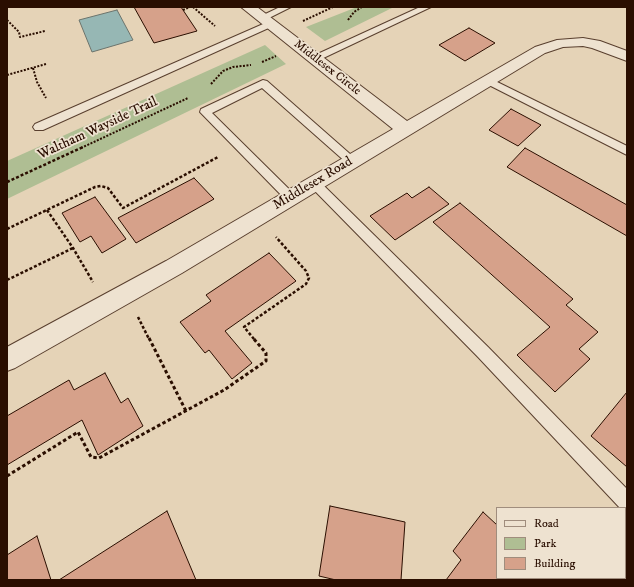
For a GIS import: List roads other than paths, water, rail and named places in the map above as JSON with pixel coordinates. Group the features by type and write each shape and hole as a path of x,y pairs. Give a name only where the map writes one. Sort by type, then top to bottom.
{"street":[{"name":"Middlesex Circle","path":"248,7 405,129"},
{"name":"Middlesex Road","path":"7,360 147,282 291,198 532,53 547,46 562,43 583,42 595,44 627,56"}],"lane":[{"path":"39,127 266,21 287,7"},
{"path":"314,59 427,7"},
{"path":"487,80 627,151"},
{"path":"291,198 205,112 263,83 352,161"},
{"path":"314,184 478,347 627,502"}],"water":[{"path":"117,10 133,40 92,52 79,20"}]}
